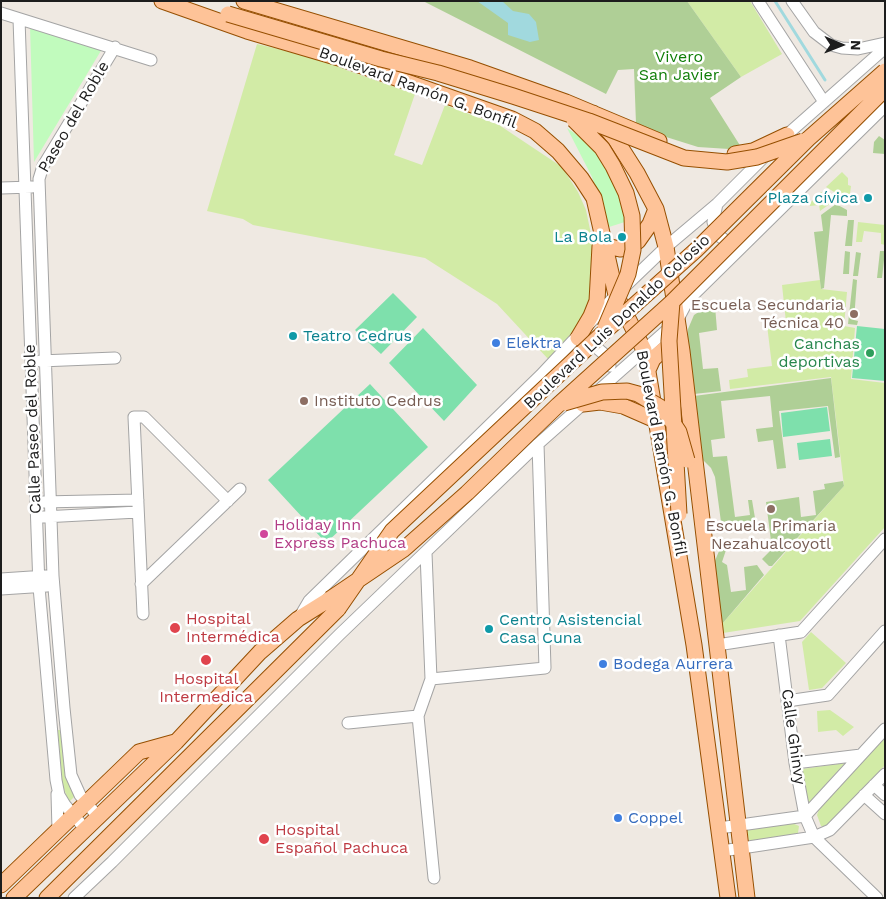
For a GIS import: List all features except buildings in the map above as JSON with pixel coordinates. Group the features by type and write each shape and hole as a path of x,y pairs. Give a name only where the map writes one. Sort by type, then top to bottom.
{"main road":[{"name":"Boulevard Ramón G. Bonfil","path":"162,1 193,7 247,31 339,58 512,120 535,131 558,151 581,178 594,198 616,295 644,350 648,370 681,564 728,898"},
{"name":"Boulevard Ramón G. Bonfil","path":"244,1 470,68 566,102 593,114 625,155 656,209 666,247 682,351 747,898"},
{"path":"193,7 228,14 381,59 438,72 589,122 684,158 727,162 757,156 808,139"},
{"path":"424,55 553,106 573,119 602,148 626,193 632,216 633,250 628,274 602,334"},
{"name":"Boulevard Luis Donaldo Colosio","path":"47,898 338,609 392,531 602,334 696,250 808,139 885,71"},
{"name":"Boulevard Luis Donaldo Colosio","path":"14,898 176,742 260,652 298,620 404,549 467,493 558,405 672,302 885,89"},
{"path":"593,114 658,141 700,154 724,156 753,151 787,135"},
{"path":"578,338 591,316 597,300 600,274 600,242 594,198"},
{"path":"606,246 620,249 628,248 638,241 650,224 656,209"},
{"path":"672,302 669,341 681,564"},
{"path":"648,370 653,359 666,348 682,351"},
{"path":"558,405 602,392 627,391 648,398 660,407 679,432 688,460 720,744 734,786"},
{"path":"583,404 600,402 623,406 655,420"},
{"path":"1,885 139,752 176,742"}],"street":[{"path":"758,1 824,102"},
{"path":"792,1 805,22 823,40 842,48 871,48 885,43"},
{"name":"Paseo del Roble","path":"1,13 151,60"},
{"name":"Calle Paseo del Roble","path":"19,19 39,582 56,780 59,795 86,830"},
{"path":"846,83 871,48 885,35"},
{"name":"Paseo del Roble","path":"39,187 40,172 43,166 115,48"},
{"path":"298,620 309,601 578,338 616,295 666,247 718,204 787,135 885,48"},
{"path":"74,898 338,635 538,444 677,321 688,300 885,106"},
{"path":"1,188 39,187"},
{"name":"Calle Paseo del Roble","path":"39,187 53,581 72,775 86,805 99,818"},
{"path":"718,204 713,222 718,235 726,241 743,244"},
{"path":"578,338 604,354 609,363 611,378"},
{"path":"30,362 116,358"},
{"path":"143,614 134,418 144,417 228,501"},
{"path":"432,679 545,668 538,444"},
{"path":"141,584 240,489"},
{"path":"35,502 138,500"},
{"path":"88,501 90,514"},
{"path":"36,518 138,512"},
{"path":"717,645 801,632 885,539"},
{"path":"426,553 432,679 418,716 434,878"},
{"path":"1,579 39,582"},
{"path":"1,589 53,581"},
{"path":"787,702 828,695 885,632"},
{"name":"Calle Ghinvy","path":"779,635 795,763 805,816 814,837"},
{"path":"348,723 418,716"},
{"path":"719,828 805,816 885,729"},
{"path":"795,763 861,755"},
{"path":"722,850 741,849 814,837 830,830 885,774"},
{"path":"56,780 58,830"},
{"path":"874,785 885,795"},
{"path":"864,795 885,814"},
{"path":"814,837 877,898"}],"green space":[{"name":"Vivero San Javier","path":"423,1 687,1 741,77 710,98 741,147 729,149 698,147 663,136 636,124 634,69 618,70 606,94"},
{"path":"687,1 750,1 782,54 741,77"},
{"path":"30,26 102,49 34,162"},
{"path":"257,44 295,53 338,59 346,70 415,94 394,155 422,165 445,105 499,125 562,167 578,192 586,210 593,244 593,276 589,303 582,323 549,360 497,304 425,258 253,225 243,219 207,211"},
{"path":"567,128 586,141 605,160 618,181 628,221 609,227 592,177"},
{"path":"879,136 885,140 885,154 873,153 874,142"},
{"path":"842,172 848,178 848,185 851,186 849,201 826,187"},
{"path":"821,192 834,201 820,211 819,205 810,206 810,203"},
{"path":"836,204 847,210 847,216 831,215 824,288 821,289 814,232 823,231 821,215"},
{"path":"848,220 854,220 852,246 845,246"},
{"path":"858,222 885,225 885,245 881,244 881,233 864,231 862,242 856,242"},
{"path":"845,251 850,252 849,274 843,274"},
{"path":"880,251 885,251 882,278 877,278"},
{"path":"856,252 861,253 858,276 853,276"},
{"path":"853,279 857,280 854,320 858,321 857,325 848,324"},
{"path":"820,280 821,289 847,292 844,326 855,328 851,379 885,383 885,527 800,621 723,633 722,624 844,486 831,377 730,389 729,380 748,377 747,369 772,366 767,325 786,322 782,285"},
{"path":"393,293 417,317 381,354 355,330"},
{"path":"715,306 717,330 699,333 703,369 718,368 721,391 694,394 687,341 688,329 694,315 705,308"},
{"name":"Canchas deportivas","path":"857,326 885,329 885,381 852,378"},
{"path":"423,328 477,385 444,421 389,363"},
{"path":"831,378 840,457 835,458 828,406 779,411 786,468 777,469 773,440 758,442 756,429 773,427 770,396 721,401 725,438 711,440 713,457 727,456 735,517 750,515 748,500 752,500 756,524 738,526 730,521 721,522 715,477 711,468 703,460 694,396"},
{"path":"370,384 428,447 326,543 268,480"},
{"path":"827,407 830,431 783,437 781,413"},
{"path":"830,439 832,456 799,460 797,443"},
{"path":"843,481 844,486 772,566 769,566 762,559 772,549 766,502 799,497 801,517 816,515 813,491 825,489 824,484"},
{"path":"722,544 727,547 722,562 727,565 731,592 746,590 744,567 757,565 764,575 722,624 714,563"},
{"path":"811,632 846,663 822,688 809,690 802,642"},
{"path":"830,710 854,727 843,736 836,730 818,732 817,711"},
{"path":"57,730 62,730 68,776 74,797 69,802 60,779"},
{"path":"885,737 885,765 834,822 827,827 821,826 817,815 819,809"},
{"path":"845,763 807,805 802,769"},
{"path":"792,823 799,826 798,833 749,841 747,830"}],"water":[{"path":"477,1 502,1 513,11 529,14 536,22 539,40 530,42 508,35 508,23"}],"waterway":[{"path":"775,1 825,80"}],"place":[{"name":"Plaza cívica","path":"868,198"},
{"name":"La Bola","path":"622,237"},
{"name":"Escuela Secundaria Técnica 40","path":"854,314"},
{"name":"Teatro Cedrus","path":"293,336"},
{"name":"Elektra","path":"496,343"},
{"name":"Canchas deportivas","path":"870,353"},
{"name":"Instituto Cedrus","path":"304,401"},
{"name":"Escuela Primaria Nezahualcoyotl","path":"771,509"},
{"name":"Holiday Inn Express Pachuca","path":"264,534"},
{"name":"Hospital Intermédica","path":"175,628"},
{"name":"Centro Asistencial Casa Cuna","path":"489,629"},
{"name":"Hospital Intermedica","path":"206,660"},
{"name":"Bodega Aurrera","path":"603,664"},
{"name":"Coppel","path":"618,818"},
{"name":"Hospital Español Pachuca","path":"264,839"}]}
